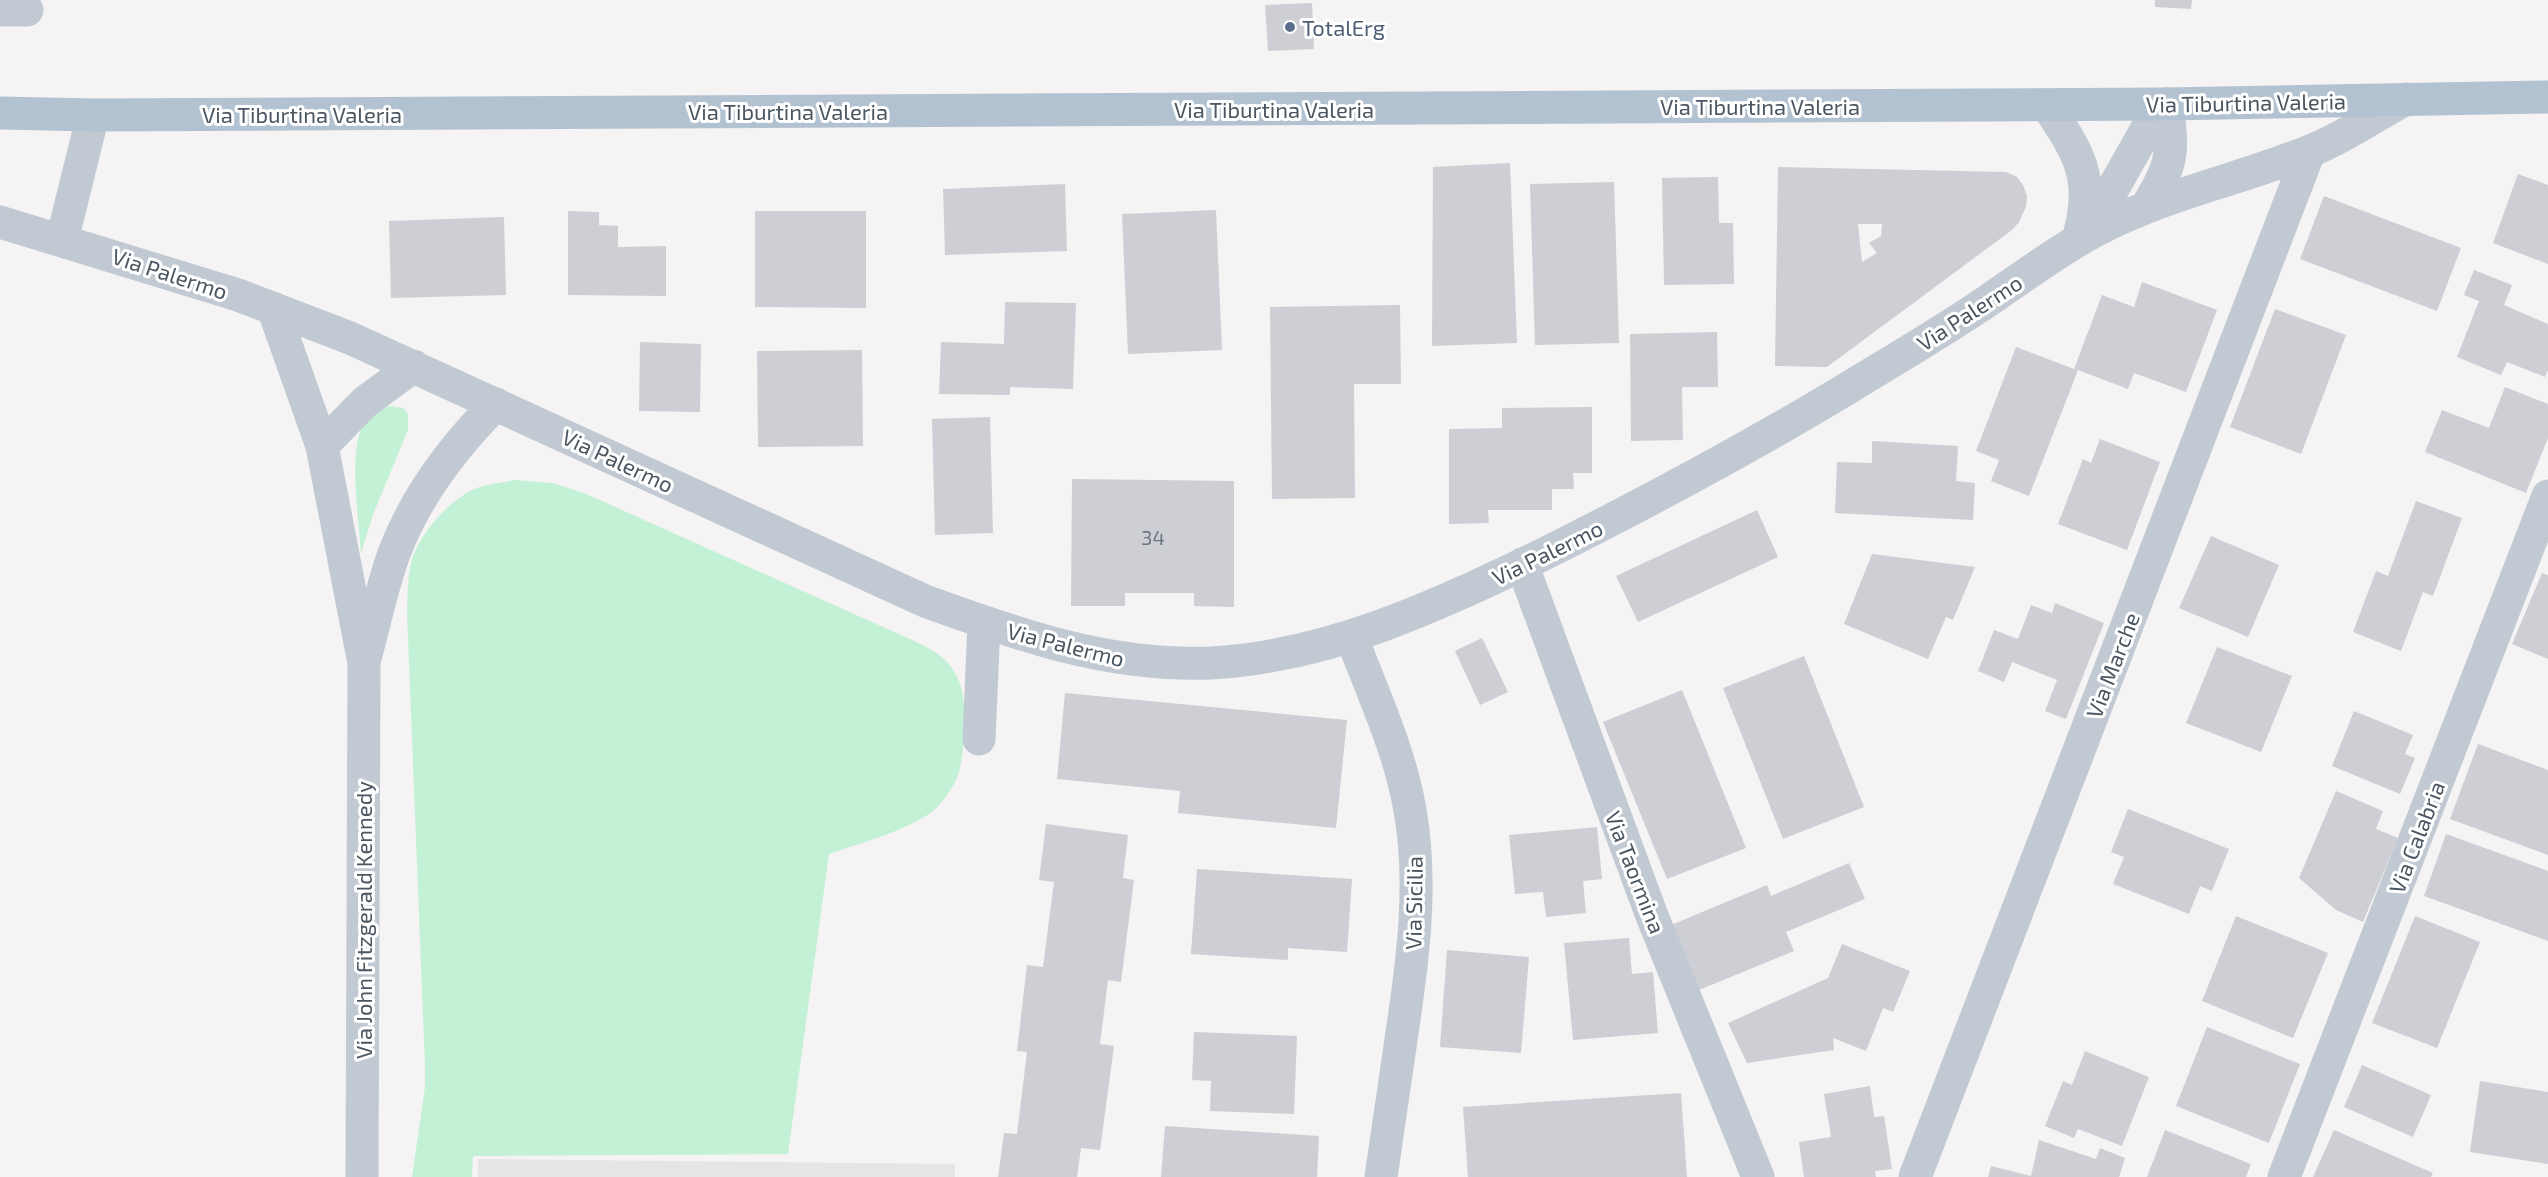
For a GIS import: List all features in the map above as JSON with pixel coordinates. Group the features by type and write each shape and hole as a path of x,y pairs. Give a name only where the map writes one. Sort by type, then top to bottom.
{"main road":[{"name":"Via Tiburtina Valeria","path":"0,113 93,115 2047,105 2548,97"}],"street":[{"name":"Via Palermo","path":"0,222 165,271 273,308 414,366 925,601 984,623 1095,655 1167,663 1213,663 1252,659 1352,638 1440,603 1616,518 1766,437 1964,316 2078,240 2147,206 2309,152 2406,99"},
{"name":"Via Palermo","path":"2078,240 2098,215 2127,159 2166,104"},
{"path":"2147,206 2169,164 2171,138 2166,104"},
{"path":"2047,105 2079,158 2085,174 2084,216 2078,240"},
{"path":"62,240 93,115"},
{"name":"Via Marche","path":"1916,1177 2309,152"},
{"name":"Via John Fitzgerald Kennedy","path":"273,308 322,446 363,663 362,1177"},
{"path":"322,446 365,402 414,366"},
{"name":"Via John Fitzgerald Kennedy","path":"363,663 395,552 415,508 438,469 465,435 496,404"},
{"name":"Via Calabria","path":"2284,1177 2548,496"},
{"name":"Via Taormina","path":"1522,564 1652,916 1758,1177"},
{"path":"979,739 984,623"},
{"name":"Via Sicilia","path":"1352,638 1395,753 1410,807 1416,856 1412,968 1381,1177"}],"shaded area":[{"path":"478,1159 955,1164 955,1177 478,1177"}],"green space":[{"path":"389,406 403,408 408,414 408,430 374,512 361,553 355,472 357,442 366,422"},
{"path":"514,480 552,483 584,493 912,640 944,659 961,686 965,723 963,750 959,772 945,797 934,810 912,824 829,854 788,1154 473,1156 472,1177 412,1177 425,1087 425,1066 407,612 409,573 412,558 420,542 449,506 477,488"}],"building":[{"path":"2155,0 2192,0 2191,9 2155,7"},
{"name":"TotalErg","path":"1312,3 1314,49 1268,51 1265,5"},
{"path":"1510,163 1517,343 1432,346 1433,167"},
{"path":"1778,167 2006,172 2017,177 2027,196 2026,207 2019,222 2012,230 1827,367 1775,366","holes":["1858,224 1882,224 1881,236 1869,243 1877,253 1862,262"]},
{"path":"2518,174 2548,185 2548,264 2493,243"},
{"path":"1718,177 1719,223 1733,223 1734,284 1664,285 1662,178"},
{"path":"1614,182 1619,343 1535,345 1530,184"},
{"path":"1065,184 1067,251 945,255 943,189"},
{"path":"2324,196 2461,248 2437,311 2300,259"},
{"path":"1216,210 1222,350 1128,354 1122,214"},
{"path":"568,211 599,212 599,225 618,226 618,247 666,246 666,296 568,295"},
{"path":"755,211 866,211 866,308 755,307"},
{"path":"504,217 506,295 391,298 389,221"},
{"path":"2474,270 2512,285 2504,305 2548,324 2548,370 2545,377 2507,362 2501,375 2457,357 2479,301 2464,295"},
{"path":"2142,282 2217,310 2186,392 2134,373 2128,389 2078,370 2029,496 1991,481 1999,460 1976,451 2016,347 2074,369 2102,295 2134,307"},
{"path":"1005,302 1076,303 1073,389 1010,387 1010,395 939,394 941,342 1004,344"},
{"path":"1400,305 1401,384 1354,384 1355,498 1272,499 1270,307"},
{"path":"2275,309 2346,335 2301,454 2230,427"},
{"path":"1717,332 1718,387 1682,387 1683,440 1631,441 1630,334"},
{"path":"640,342 701,344 700,412 639,411"},
{"path":"862,350 863,446 758,447 757,351"},
{"path":"2505,387 2548,404 2548,438 2526,493 2425,452 2442,410 2489,428"},
{"path":"1592,407 1592,473 1573,473 1574,489 1552,489 1552,510 1488,510 1489,523 1449,524 1449,429 1502,428 1502,408"},
{"path":"990,417 993,533 935,535 932,419"},
{"path":"2100,439 2160,462 2127,550 2058,524 2083,459 2091,463"},
{"path":"1872,441 1958,446 1956,481 1975,483 1973,520 1835,513 1837,462 1872,463"},
{"path":"1072,479 1234,481 1234,607 1194,606 1194,593 1125,593 1125,606 1071,606"},
{"path":"2416,501 2462,518 2433,596 2423,592 2401,651 2353,632 2376,571 2388,576"},
{"path":"1757,510 1778,557 1638,622 1616,576"},
{"path":"2211,536 2279,565 2248,637 2179,608"},
{"path":"1872,554 1975,567 1953,620 1946,617 1928,659 1844,624"},
{"path":"2542,573 2548,575 2548,659 2512,644"},
{"path":"2055,603 2104,623 2066,719 2045,711 2057,680 2012,662 2004,682 1978,671 1994,630 2018,639 2031,605 2052,613"},
{"path":"1482,638 1508,692 1480,705 1455,651"},
{"path":"2217,647 2292,676 2261,752 2186,723"},
{"path":"1804,656 1864,807 1783,839 1723,688"},
{"path":"1682,690 1746,848 1667,879 1603,722"},
{"path":"1065,693 1347,720 1336,828 1178,813 1180,791 1057,779"},
{"path":"2354,711 2413,735 2405,754 2415,758 2400,794 2332,766"},
{"path":"2478,744 2548,770 2548,855 2450,819"},
{"path":"2336,791 2383,811 2376,829 2398,838 2363,922 2336,910 2299,878"},
{"path":"2128,809 2229,849 2212,891 2200,886 2189,914 2113,884 2124,857 2111,852"},
{"path":"1046,824 1128,835 1123,878 1134,880 1121,982 1108,980 1100,1044 1114,1046 1100,1150 1081,1148 1077,1177 998,1177 1004,1133 1017,1134 1027,1052 1017,1051 1027,965 1043,967 1054,882 1039,880"},
{"path":"1597,827 1602,879 1583,881 1586,913 1546,917 1543,892 1515,894 1509,835"},
{"path":"2446,834 2548,871 2548,941 2424,896"},
{"path":"1849,863 1865,899 1786,932 1794,951 1699,990 1671,925 1767,885 1771,896"},
{"path":"1197,869 1352,879 1347,952 1288,948 1288,960 1191,954"},
{"path":"2236,916 2328,953 2293,1038 2202,1001"},
{"path":"2415,916 2480,942 2437,1048 2372,1023"},
{"path":"1629,938 1632,974 1653,972 1658,1033 1573,1040 1564,943"},
{"path":"1842,944 1910,971 1893,1012 1883,1008 1866,1051 1833,1038 1834,1050 1747,1063 1728,1023 1828,978"},
{"path":"1447,950 1529,957 1521,1053 1440,1047"},
{"path":"2207,1027 2300,1064 2269,1143 2176,1106"},
{"path":"1194,1032 1297,1036 1294,1114 1210,1111 1211,1081 1192,1080"},
{"path":"2085,1051 2149,1077 2122,1146 2078,1129 2074,1138 2045,1126 2063,1081 2072,1085"},
{"path":"2362,1065 2431,1095 2413,1137 2344,1107"},
{"path":"2480,1081 2548,1092 2548,1164 2470,1152"},
{"path":"1870,1086 1874,1117 1884,1116 1892,1169 1875,1171 1876,1177 1804,1177 1799,1142 1831,1137 1824,1094"},
{"path":"1681,1093 1687,1177 1468,1177 1463,1107"},
{"path":"1165,1126 1319,1136 1317,1177 1161,1177"},
{"path":"2165,1130 2251,1164 2246,1177 2147,1177"},
{"path":"2334,1130 2433,1173 2431,1177 2313,1177"},
{"path":"2039,1140 2096,1159 2100,1148 2125,1158 2119,1177 1988,1177 1991,1166 2031,1176"}],"place":[{"name":"TotalErg","path":"1290,27"}]}
